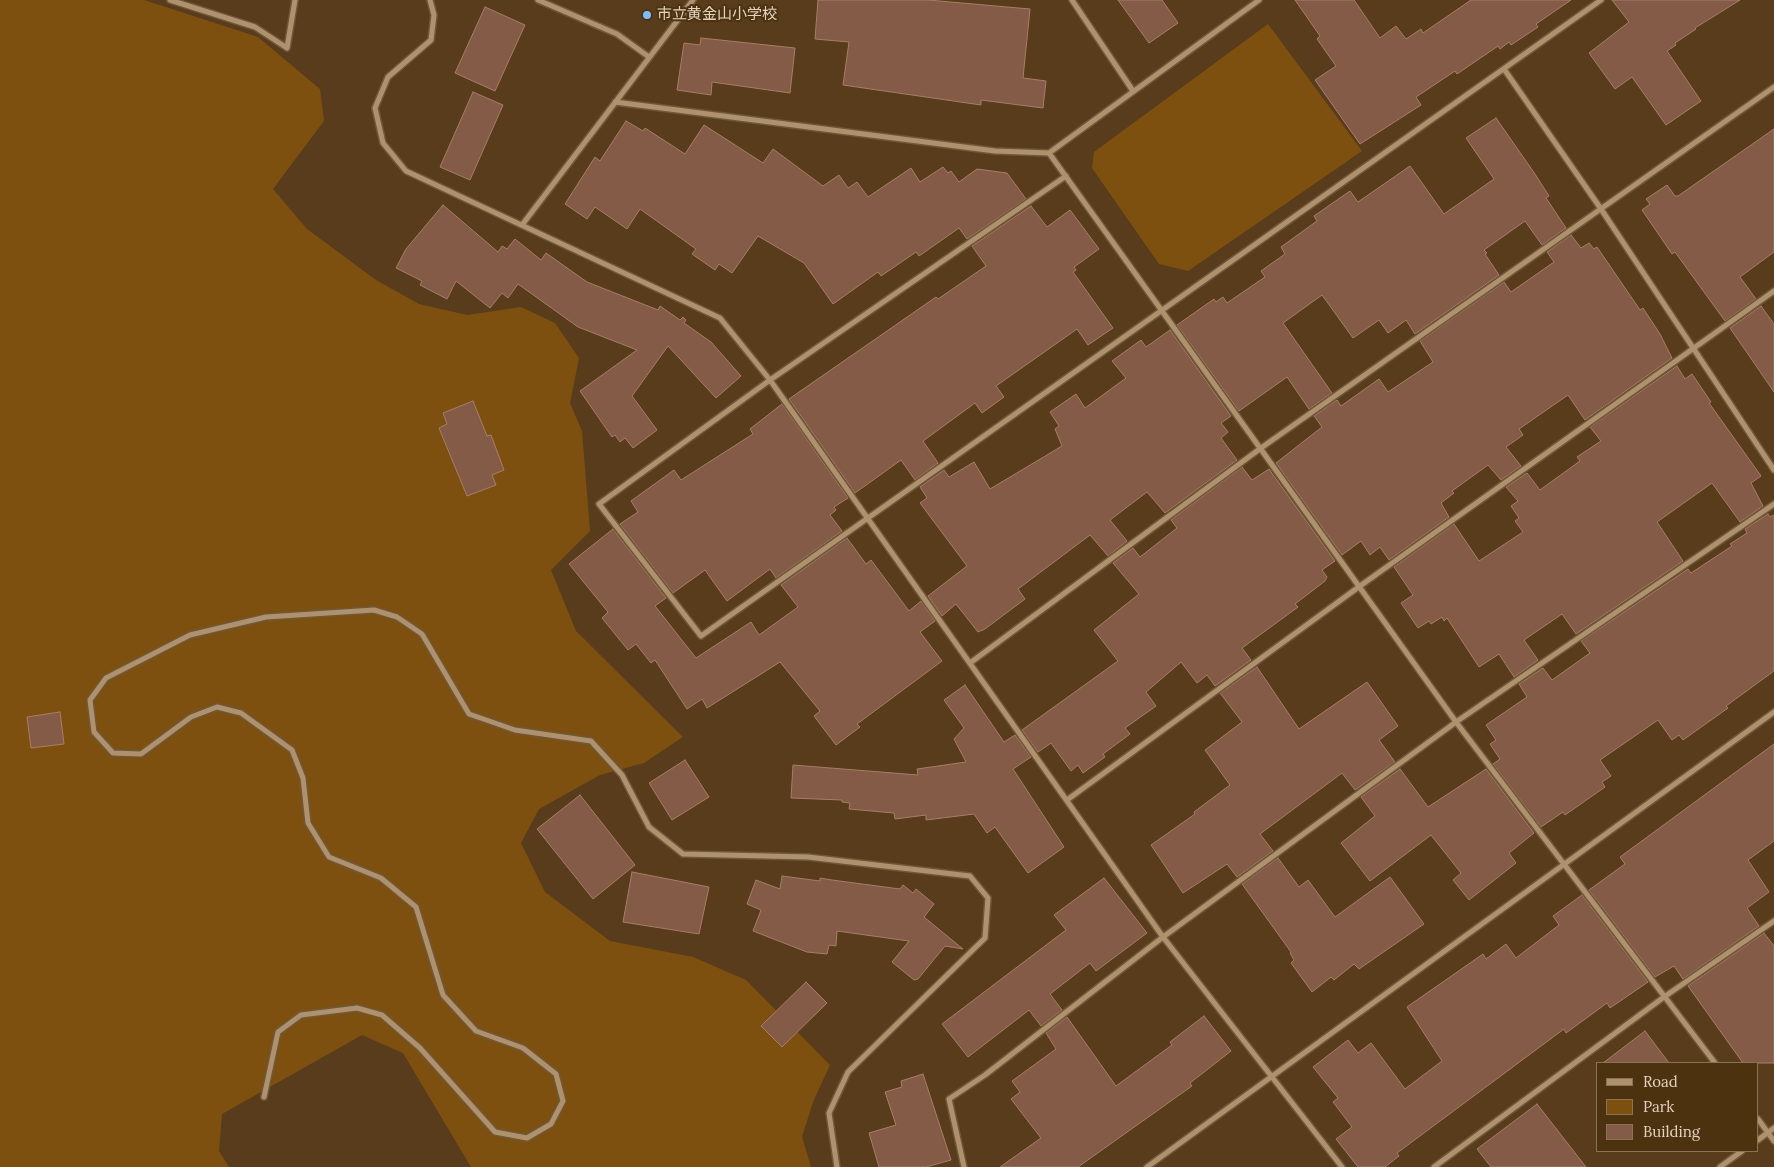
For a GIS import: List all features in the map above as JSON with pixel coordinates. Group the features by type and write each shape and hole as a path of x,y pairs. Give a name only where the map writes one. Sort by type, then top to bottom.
{"street":[{"path":"170,0 255,27 288,48 295,0"},
{"path":"430,0 434,14 431,40 388,77 375,108 383,143 406,171 720,318 770,380 1164,937 1342,1167"},
{"path":"538,0 617,34 650,57"},
{"path":"522,225 693,0"},
{"path":"1072,0 1133,92"},
{"path":"616,102 994,151 1049,153 1259,0"},
{"path":"1066,176 770,380 598,504 701,636 866,517 1162,311 1601,0"},
{"path":"1504,69 1601,209 1774,470"},
{"path":"970,663 1261,448 1774,87"},
{"path":"1049,153 1456,722 1714,1062"},
{"path":"1067,800 1360,586 1774,291"},
{"path":"964,1167 949,1099 985,1075 1164,937 1456,722 1774,504"},
{"path":"264,1097 278,1032 301,1015 357,1008 382,1015 420,1048 495,1132 528,1138 551,1124 563,1101 556,1074 523,1048 476,1032 444,994 416,907 381,878 329,857 308,823 303,778 292,750 241,712 217,707 191,717 141,754 113,753 94,732 90,700 106,678 190,635 266,616 374,610 397,617 422,634 469,714 515,730 591,741 622,775 649,827 683,854 808,857 970,876 988,898 985,938 848,1072 829,1113 836,1167"},
{"path":"1147,1167 1774,712"},
{"path":"1434,1167 1664,998 1774,921"},
{"path":"1759,1120 1774,1141"},
{"path":"1759,1139 1774,1128"},
{"path":"1720,1167 1741,1152"}],"green space":[{"path":"0,0 144,0 258,37 320,89 324,121 273,189 307,229 376,280 419,304 467,315 521,307 555,323 579,358 570,403 582,431 590,531 551,570 576,631 683,737 644,763 600,775 539,809 521,843 545,892 610,941 693,957 746,980 830,1065 813,1102 802,1137 811,1167 471,1167 403,1053 362,1035 222,1114 219,1151 229,1167 0,1167"},
{"path":"1268,24 1362,151 1188,271 1159,264 1092,168 1094,152"}],"building":[{"path":"818,0 928,0 1030,9 1023,78 1046,81 1043,108 981,100 981,105 843,85 849,42 815,39"},
{"path":"1118,0 1162,0 1178,23 1149,43"},
{"path":"1295,0 1354,0 1380,38 1396,26 1406,39 1421,29 1423,33 1471,0 1571,0 1536,24 1538,27 1511,45 1509,42 1500,49 1498,46 1457,74 1455,71 1416,97 1421,105 1360,144 1315,80 1336,66 1317,39 1320,36"},
{"path":"1612,0 1740,0 1695,28 1667,51 1701,101 1666,125 1632,77 1615,89 1589,53 1629,22"},
{"path":"485,7 525,25 495,91 455,73"},
{"path":"701,38 795,48 790,93 712,82 711,95 677,90 684,43 700,45"},
{"path":"473,92 503,105 470,180 440,167"},
{"path":"1496,118 1549,196 1546,198 1566,228 1542,245 1525,221 1484,250 1499,275 1415,334 1406,320 1388,333 1379,320 1353,338 1322,295 1283,323 1332,393 1309,409 1287,377 1239,411 1177,325 1214,299 1216,302 1223,297 1227,303 1265,277 1261,271 1285,254 1281,247 1317,221 1314,216 1350,191 1358,202 1410,166 1444,214 1494,179 1466,138"},
{"path":"626,121 643,131 645,128 685,154 704,125 763,163 773,149 823,186 839,175 848,188 857,182 868,197 911,168 920,182 943,167 948,173 951,171 959,182 977,169 1007,173 1026,199 967,239 959,228 919,256 916,252 881,276 878,272 833,304 804,263 758,236 732,273 719,264 715,270 692,254 696,249 640,209 627,229 595,207 587,219 565,204 595,157 600,161"},
{"path":"1774,129 1774,252 1740,277 1756,299 1725,321 1675,252 1672,254 1642,210 1650,204 1646,199 1667,185 1675,196 1678,196"},
{"path":"443,205 498,252 502,246 507,249 515,239 541,260 546,253 587,282 658,310 660,306 680,320 683,317 686,320 684,323 711,342 741,376 716,398 668,346 632,396 657,430 633,448 625,438 620,442 615,435 612,437 580,391 637,350 578,327 518,284 508,298 502,293 490,308 456,281 447,299 420,285 422,281 396,268 406,249"},
{"path":"1031,206 1047,227 1070,210 1099,249 1074,267 1076,270 1073,272 1113,328 1088,345 1077,329 996,386 1004,397 982,413 975,403 923,441 938,463 915,480 901,460 855,493 789,399 936,297 938,299 986,266 972,246"},
{"path":"1571,235 1581,248 1589,243 1594,249 1597,247 1640,310 1643,308 1660,334 1672,358 1585,420 1568,395 1519,429 1523,435 1506,447 1521,466 1501,480 1488,465 1452,491 1454,493 1441,503 1449,517 1389,560 1380,547 1370,555 1361,541 1342,555 1276,463 1322,427 1314,416 1337,400 1341,406 1379,379 1388,392 1433,362 1420,341 1504,282 1511,292 1554,262 1547,252"},
{"path":"1761,306 1774,324 1774,392 1730,328"},
{"path":"1170,330 1231,416 1221,423 1228,432 1221,438 1237,460 1165,513 1147,492 1110,520 1127,541 1108,556 1090,535 1018,589 1025,599 985,629 978,632 956,604 942,616 928,596 967,566 920,503 927,498 920,487 944,470 949,477 974,462 990,489 1062,446 1055,429 1059,426 1050,412 1076,394 1085,408 1126,378 1112,361 1141,340 1146,347"},
{"path":"1677,366 1685,379 1692,374 1711,402 1709,403 1761,476 1751,483 1763,506 1740,522 1712,483 1657,522 1683,561 1576,634 1562,614 1524,640 1538,660 1514,677 1499,654 1479,667 1447,618 1444,621 1442,617 1431,624 1429,621 1418,628 1401,603 1413,595 1394,567 1454,524 1479,561 1523,532 1515,521 1519,518 1511,506 1518,501 1506,487 1527,473 1540,490 1580,461 1577,457 1601,441 1590,427"},
{"path":"473,401 487,436 491,435 504,470 492,475 496,485 467,496 439,428 447,424 443,413"},
{"path":"782,404 848,498 834,507 836,510 830,515 842,531 776,578 770,569 727,601 705,570 673,593 620,524 638,512 631,501 674,470 681,480 753,434 750,429"},
{"path":"1242,467 1252,480 1269,469 1335,561 1322,570 1327,577 1325,581 1295,604 1298,607 1242,648 1251,660 1215,686 1207,675 1197,683 1181,662 1146,692 1156,706 1125,728 1130,734 1103,754 1105,757 1083,773 1078,765 1071,771 1051,743 1038,752 1022,730 1118,661 1094,630 1139,594 1113,563 1133,548 1140,557 1177,528 1171,520"},
{"path":"1768,514 1770,517 1774,515 1774,671 1726,706 1728,708 1683,740 1679,735 1672,740 1658,720 1600,760 1611,776 1602,782 1605,787 1565,815 1563,812 1541,827 1493,764 1500,759 1490,744 1496,740 1486,725 1527,697 1519,684 1543,668 1552,680 1590,653 1581,641 1688,569 1691,573 1732,546 1730,544 1747,533 1745,529"},
{"path":"613,529 666,598 655,606 696,658 751,622 759,635 798,607 781,585 847,538 866,564 871,560 909,611 921,601 935,621 920,632 942,661 857,724 860,727 836,745 814,716 820,711 780,662 707,708 702,699 687,709 655,660 651,663 636,644 628,650 602,618 608,612 569,564"},
{"path":"1257,667 1299,729 1367,682 1398,726 1379,740 1395,762 1355,790 1342,773 1260,834 1273,851 1237,877 1227,864 1183,893 1151,845 1195,814 1194,812 1230,785 1205,750 1242,722 1220,693"},
{"path":"965,685 1004,742 1015,735 1031,757 1013,769 1064,847 1028,873 995,827 987,833 974,814 926,820 926,815 895,819 894,813 849,809 850,803 842,802 842,800 791,798 793,765 918,775 917,769 966,762 954,739 964,728 944,700"},
{"path":"60,712 64,744 31,748 27,717"},
{"path":"1774,744 1774,841 1748,860 1769,892 1747,908 1759,926 1683,979 1674,966 1655,977 1589,890 1625,864 1620,857"},
{"path":"685,760 709,797 672,820 649,783"},
{"path":"1400,769 1428,807 1486,769 1534,833 1509,853 1516,863 1469,900 1453,880 1461,873 1431,835 1370,881 1341,843 1375,816 1361,797"},
{"path":"580,795 635,865 593,899 537,829"},
{"path":"1278,858 1299,887 1308,880 1335,917 1390,877 1424,924 1359,969 1354,964 1334,980 1331,977 1312,992 1291,963 1294,960 1291,952 1242,884"},
{"path":"632,872 709,887 699,934 623,922"},
{"path":"782,876 820,881 820,878 900,889 903,885 913,893 916,889 934,904 924,917 963,949 945,946 918,979 914,980 892,962 909,941 837,931 836,946 829,945 827,954 807,952 753,931 761,910 747,904 756,880 780,889"},
{"path":"1104,878 1147,933 1096,971 1090,963 1050,994 1062,1010 1041,1026 1029,1010 968,1057 942,1024 1066,930 1054,915"},
{"path":"1582,895 1648,982 1610,1008 1607,1003 1566,1033 1564,1029 1397,1153 1399,1156 1385,1167 1358,1167 1336,1139 1352,1127 1333,1102 1338,1098 1313,1067 1348,1040 1358,1053 1371,1043 1405,1089 1442,1061 1407,1007 1483,954 1486,959 1506,944 1516,958 1559,925 1553,916"},
{"path":"1764,933 1774,946 1774,1063 1742,1062 1688,986"},
{"path":"806,982 827,1003 782,1047 761,1026"},
{"path":"1204,1016 1231,1051 1190,1083 1192,1086 1078,1167 1000,1167 1041,1138 1011,1099 1020,1092 1012,1081 1056,1049 1046,1033 1067,1017 1116,1086 1172,1045 1170,1042"},
{"path":"1645,1031 1668,1062 1604,1062"},
{"path":"923,1074 951,1160 926,1167 879,1167 869,1133 896,1125 885,1092 902,1087 901,1081"},
{"path":"1537,1104 1586,1167 1491,1167 1477,1149"}],"place":[{"name":"市立黄金山小学校","path":"647,15"}]}
